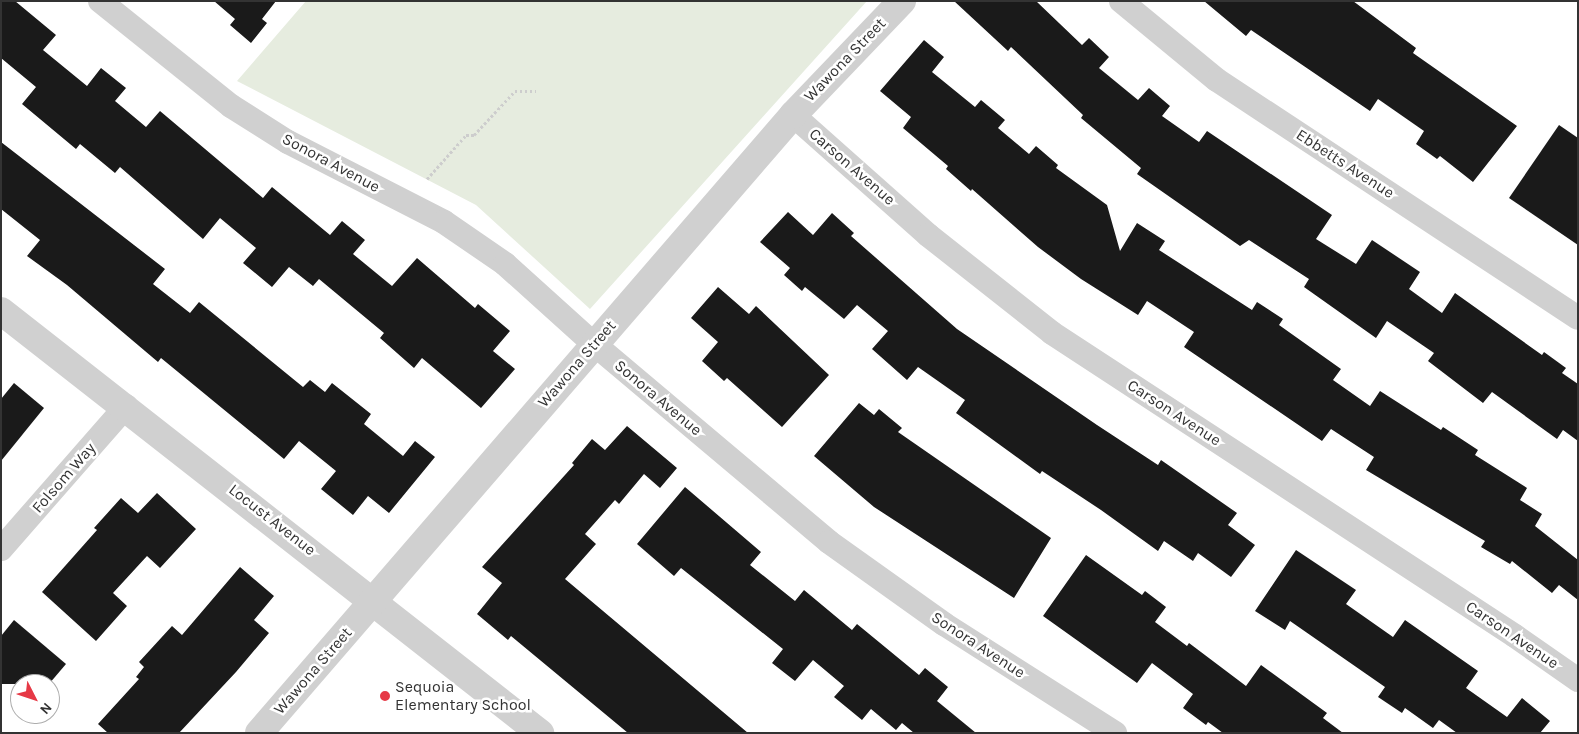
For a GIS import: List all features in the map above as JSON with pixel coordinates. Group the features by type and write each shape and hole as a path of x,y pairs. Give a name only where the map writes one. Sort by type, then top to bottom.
{"street":[{"name":"Sonora Avenue","path":"100,1 231,106 288,142 444,222 505,264 594,344 829,542 944,624 1115,733"},
{"name":"Wawona Street","path":"259,733 793,115 902,1"},
{"name":"Ebbetts Avenue","path":"1121,1 1217,80 1578,318"},
{"name":"Carson Avenue","path":"793,115 928,234 1052,333 1507,630 1578,680"},
{"name":"Locust Avenue","path":"1,311 126,406 540,733"},
{"name":"Folsom Way","path":"1,549 126,406"}],"path":[{"path":"427,179 466,135 474,135 515,91 536,91"}],"shaded area":[{"path":"306,1 867,1 590,309 476,205 237,81"}],"building":[{"path":"1,1 15,1 56,35 43,50 87,86 101,68 126,88 115,101 146,127 160,111 263,198 272,187 330,235 342,221 365,240 353,254 392,286 417,258 475,308 478,304 510,331 493,351 515,369 481,408 422,358 414,368 380,338 384,333 319,279 313,286 289,267 272,287 243,263 256,248 220,218 203,239 120,167 115,173 80,144 76,149 22,104 36,87 1,58"},
{"path":"214,1 276,1 262,19 267,23 251,43 230,25 235,19"},
{"path":"954,1 1036,1 1082,45 1089,38 1109,57 1099,68 1138,100 1149,88 1170,106 1162,116 1199,142 1207,131 1332,215 1316,239 1356,264 1372,240 1420,272 1409,289 1442,313 1455,293 1542,355 1544,352 1566,368 1562,373 1578,384 1578,441 1563,430 1557,439 1492,392 1483,403 1428,361 1434,353 1387,321 1376,338 1304,287 1309,279 1249,240 1240,246 1137,174 1141,168 1081,118 1083,115 1011,47 1008,51"},
{"path":"1204,1 1353,1 1416,48 1413,53 1517,126 1473,182 1440,156 1437,159 1416,144 1424,131 1378,99 1370,111 1251,30 1246,36"},
{"path":"924,40 944,57 932,72 975,107 981,100 1005,120 998,128 1029,154 1036,146 1058,165 1056,168 1107,205 1120,251 1137,223 1165,241 1159,250 1252,310 1257,302 1283,319 1279,325 1341,369 1333,380 1370,406 1380,391 1441,430 1443,427 1478,450 1475,455 1527,488 1520,500 1542,514 1535,526 1578,560 1578,600 1559,585 1552,593 1512,561 1510,564 1481,547 1485,541 1366,470 1374,457 1331,429 1322,441 1184,347 1194,332 1147,301 1138,315 1081,279 1038,247 972,189 971,191 946,169 948,166 903,128 911,117 880,91"},
{"path":"1559,125 1578,138 1578,245 1509,198"},
{"path":"1,142 165,269 153,284 190,313 199,302 303,387 310,380 325,392 332,383 371,414 364,424 403,456 415,441 435,457 389,513 368,496 353,515 321,489 336,471 299,441 284,459 161,358 158,362 67,285 27,256 40,240 1,209"},
{"path":"788,212 813,235 832,213 854,233 851,236 957,329 1097,425 1158,465 1161,460 1237,513 1228,525 1255,545 1231,577 1198,553 1193,561 1164,541 1158,551 1042,471 1040,474 956,413 965,400 918,367 907,380 872,349 888,331 857,305 844,319 805,287 802,291 784,275 790,268 760,242"},
{"path":"718,287 749,314 756,306 829,375 782,427 727,378 724,381 702,361 718,342 691,318"},
{"path":"14,383 44,408 1,461 1,399"},
{"path":"859,403 874,415 879,409 902,428 898,432 1051,538 1014,598 874,507 814,456"},
{"path":"627,426 677,468 660,488 644,474 619,504 615,500 585,534 596,544 565,579 748,733 628,733 511,636 508,640 477,614 502,583 482,567 574,465 572,463 592,439 605,450"},
{"path":"685,487 761,552 750,565 795,601 804,590 852,630 857,624 919,675 925,668 948,687 937,701 976,733 914,733 902,723 896,730 871,709 862,720 834,697 844,686 813,660 795,681 772,663 783,649 681,568 674,576 637,544"},
{"path":"157,493 196,529 160,568 147,556 113,593 127,606 96,641 42,592 97,530 94,528 121,498 138,513"},
{"path":"1296,550 1356,590 1346,604 1393,637 1405,620 1478,671 1466,688 1507,717 1522,698 1550,721 1540,733 1457,733 1439,720 1433,728 1405,708 1402,713 1378,697 1385,687 1290,621 1285,630 1255,611"},
{"path":"1086,555 1142,595 1145,591 1166,607 1155,622 1187,646 1189,643 1246,686 1261,665 1327,713 1323,718 1343,733 1223,733 1208,722 1206,725 1183,708 1193,694 1152,663 1137,683 1043,616"},
{"path":"240,567 274,596 254,620 269,633 236,672 179,733 108,733 98,724 139,679 136,677 144,667 139,662 172,626 182,635"},
{"path":"14,620 66,664 58,674 10,674 10,684 1,684 1,636"}],"place":[{"name":"Sequoia Elementary School","path":"385,696"}]}
